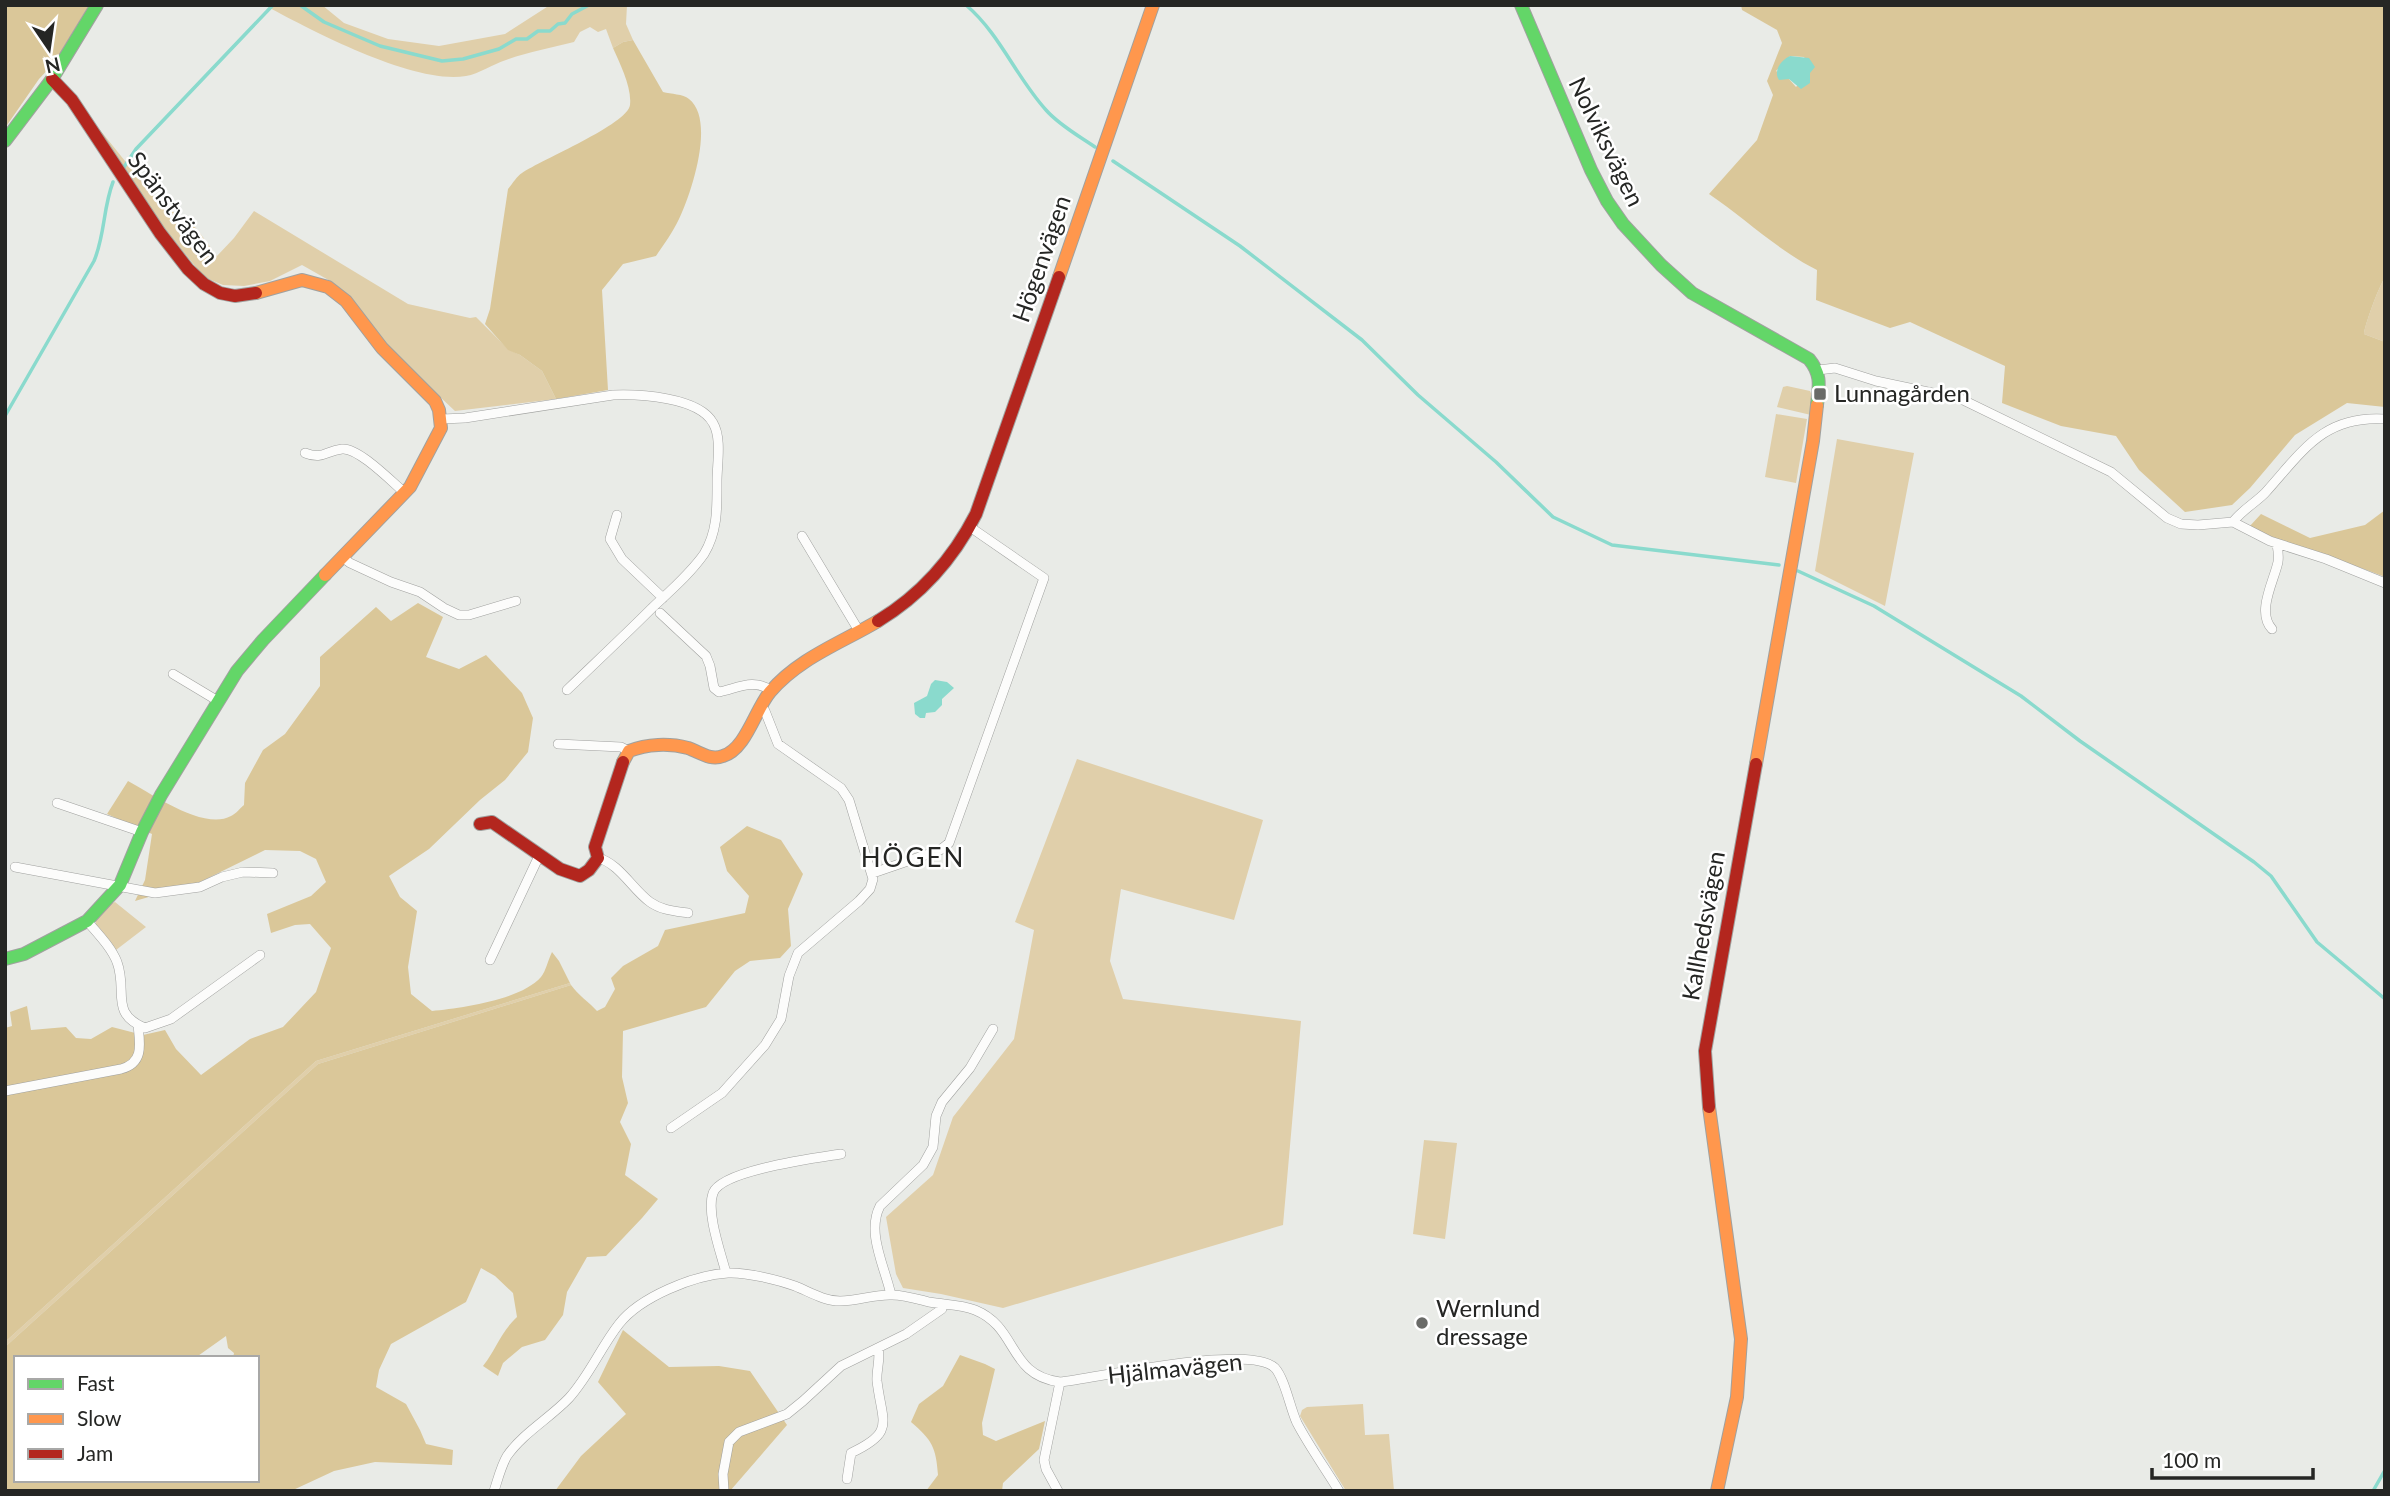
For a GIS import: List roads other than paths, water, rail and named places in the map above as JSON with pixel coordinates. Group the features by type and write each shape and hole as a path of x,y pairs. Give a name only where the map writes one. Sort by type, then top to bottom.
{"street":[{"path":"5,141 52,79 97,5"},
{"name":"Högenvägen","path":"558,744 621,747 629,751 646,747 689,748 708,758 720,758 733,752 742,741 760,706 793,670 900,607 950,557 970,527 1153,5"},
{"name":"Nolviksvägen","path":"1521,5 1591,170 1623,224 1661,265 1692,293 1792,348 1810,359 1818,370"},
{"name":"Spänstvägen","path":"52,79 70,100 168,243 203,283 230,296 253,295 298,280 308,280 337,291 355,310 381,347 435,401 442,419"},
{"path":"1818,370 1835,368 1876,381 1961,399 2111,472 2167,519 2198,526 2233,522 2277,544 2326,559 2385,583"},
{"name":"Kallhedsvägen","path":"1717,1491 1742,1351 1740,1315 1709,1107 1705,1051 1819,408 1818,370"},
{"path":"5,959 24,954 87,921 120,885 142,832 237,671 263,640 405,493 442,428 442,419 465,418 613,395 676,401 694,407 706,414 713,423 718,444 716,522 712,538 704,553 663,598 567,690"},
{"path":"2233,522 2258,500 2319,435 2348,421 2385,419"},
{"path":"305,453 317,457 343,449 355,452 405,493"},
{"path":"617,515 610,539 616,551 663,598"},
{"path":"873,873 940,850 949,843 1044,578 970,527"},
{"path":"802,536 859,631"},
{"path":"2272,629 2268,626 2266,610 2279,559 2277,544"},
{"path":"342,557 350,564 420,592 459,615 469,615 516,601"},
{"path":"660,613 706,656 714,688 719,692 749,684 760,684 772,691"},
{"path":"173,674 218,701"},
{"path":"671,1128 722,1093 765,1045 781,1019 789,976 798,953 870,889 873,873 849,800 841,788 778,744 765,711 760,706"},
{"path":"598,858 595,848 621,766 629,751"},
{"path":"57,803 142,832"},
{"path":"480,824 492,822 539,856 578,876 585,873 598,858"},
{"path":"490,960 539,856"},
{"path":"598,858 608,862 650,902 663,909 688,913"},
{"path":"15,867 120,885 139,892 175,892 200,887 222,877 243,872 273,873"},
{"path":"87,921 112,951 118,964 124,1015 145,1028 171,1019 260,955"},
{"path":"5,1091 128,1067 139,1056 138,1025"},
{"path":"891,1295 876,1238 875,1214 923,1165 933,1147 936,1116 942,1102 970,1068 993,1029"},
{"path":"726,1273 712,1209 713,1193 719,1185 728,1178 746,1173 841,1154"},
{"name":"Hjälmavägen","path":"494,1491 506,1458 517,1444 579,1386 622,1320 641,1305 680,1284 726,1273 779,1282 837,1301 891,1295 963,1306 989,1317 1001,1328 1024,1366 1048,1381 1060,1382 1202,1361 1249,1360 1267,1363 1279,1374 1298,1424 1339,1491"},
{"path":"724,1491 723,1474 729,1442 739,1432 786,1414 841,1366 935,1315 942,1309 942,1304"},
{"path":"846,1479 851,1453 871,1444 883,1428 877,1379 880,1354 878,1348"},
{"path":"1058,1491 1044,1460 1060,1382"}],"water":[{"path":"1790,56 1809,58 1815,67 1810,73 1810,83 1801,89 1789,79 1779,80 1777,77 1779,66"},
{"path":"935,680 947,682 954,688 942,699 942,705 935,712 926,713 925,718 920,718 915,714 914,703 927,696"}],"waterway":[{"path":"124,167 136,149 273,5"},
{"path":"300,5 324,22 380,46 442,61 463,59 499,49 516,39 527,39 538,31 550,31 589,5"},
{"path":"966,5 989,29 1046,110 1095,147"},
{"path":"1113,161 1240,246 1362,340 1418,395 1496,462 1553,517 1612,545 1779,565"},
{"path":"5,416 94,261 113,182"},
{"path":"1798,571 1874,606 2021,696 2080,741 2254,862 2271,876 2317,942 2385,999"},
{"path":"2373,1491 2385,1470"}],"place":[{"name":"Lunnagården","path":"1820,394"},
{"name":"Wernlund dressage","path":"1422,1323"}],"district":[{"name":"HÖGEN","path":"913,858"}]}
